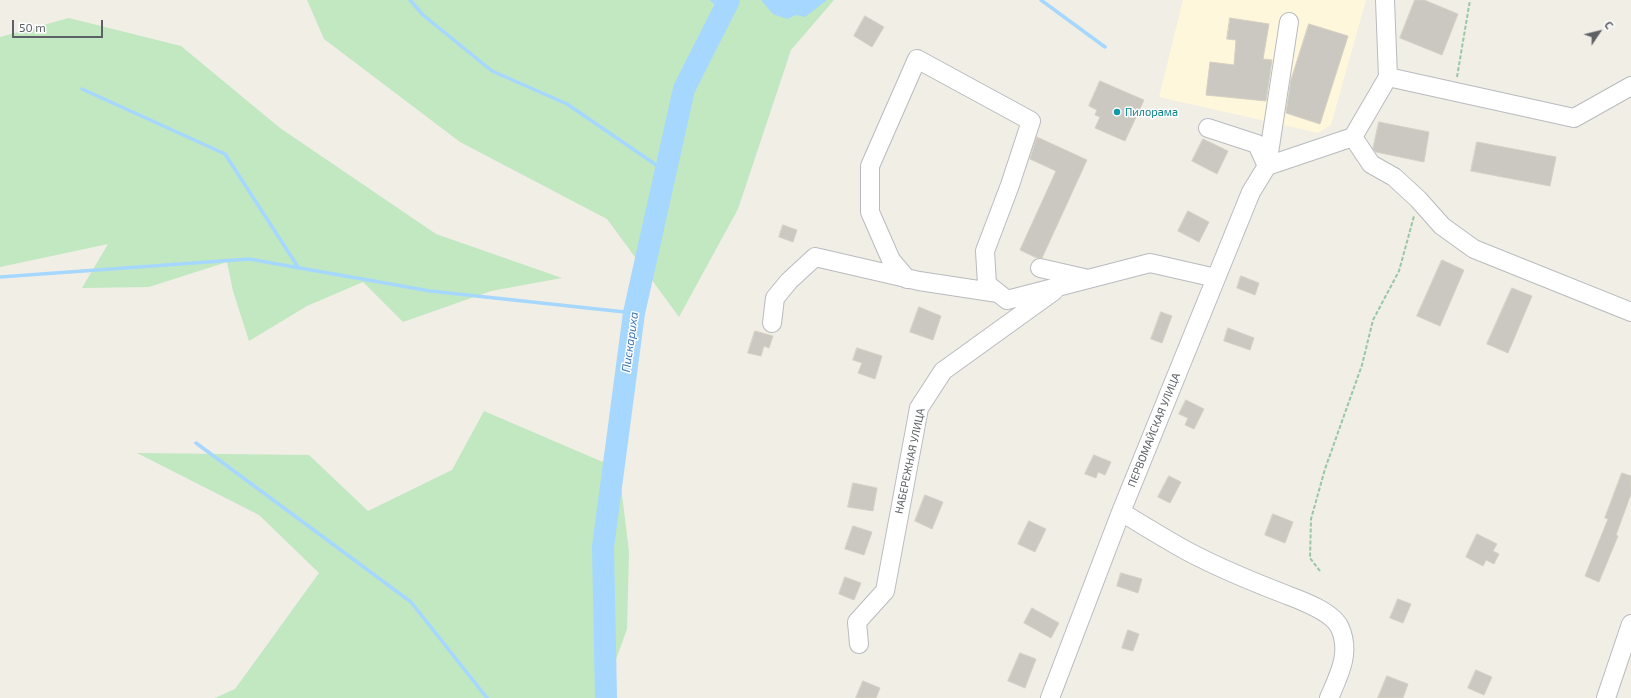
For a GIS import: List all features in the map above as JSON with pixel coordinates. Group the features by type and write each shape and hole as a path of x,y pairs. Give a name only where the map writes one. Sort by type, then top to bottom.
{"street":[{"path":"1267,166 1353,137 1388,78 1385,0"},
{"path":"1267,166 1289,22"},
{"path":"907,279 892,260 870,212 870,166 917,58 1031,121 1010,185 985,251 987,284 1007,300 1150,263 1216,278"},
{"path":"1388,78 1574,118 1631,86"},
{"path":"1208,128 1257,144 1267,166"},
{"path":"1353,137 1371,164 1394,177 1418,199 1442,226 1474,249 1631,312"},
{"name":"ПЕРВОМАЙСКАЯ УЛИЦА","path":"1050,698 1121,512 1251,192 1267,166"},
{"path":"772,323 775,298 789,281 815,257 907,279 998,293"},
{"path":"1040,268 1086,279"},
{"name":"НАБЕРЕЖНАЯ УЛИЦА","path":"859,644 857,622 884,591 919,408 943,371 1063,285"},
{"path":"1121,512 1188,551 1252,582 1307,602 1332,617 1340,627 1345,644 1344,664 1329,698"},
{"path":"1606,698 1631,624"}],"path":[{"path":"1454,92 1470,0"},
{"path":"1320,570 1310,558 1312,519 1325,468 1362,365 1372,320 1399,271 1418,199"}],"shaded area":[{"path":"1183,0 1366,0 1331,125 1318,133 1159,97"}],"green space":[{"path":"307,0 834,0 791,50 738,209 679,317 607,219 460,142 324,39"},
{"path":"69,18 181,46 280,128 436,234 562,278 491,291 403,322 363,282 307,306 249,341 233,291 227,262 149,287 82,288 108,244 0,267 0,37"},
{"path":"484,411 619,469 629,552 627,629 602,698 215,698 235,689 319,573 259,515 137,453 309,455 368,511 452,470"}],"water":[{"path":"761,0 827,0 805,17 796,15 787,19 773,14"}],"building":[{"path":"1415,0 1424,0 1458,14 1442,55 1400,38"},
{"path":"865,16 884,27 872,47 854,36"},
{"path":"1230,18 1269,24 1263,59 1272,60 1266,101 1206,95 1210,62 1234,65 1236,40 1227,39"},
{"path":"1309,24 1348,36 1320,124 1286,113 1291,80"},
{"name":"Пилорама","path":"1100,81 1144,100 1125,141 1095,128 1100,117 1095,115 1097,110 1089,106"},
{"path":"1379,122 1429,132 1424,162 1376,152 1373,149"},
{"path":"1037,137 1087,160 1042,258 1037,258 1020,250 1056,171 1030,159"},
{"path":"1203,139 1228,151 1217,174 1192,161"},
{"path":"1477,142 1556,157 1550,186 1471,171"},
{"path":"1188,211 1209,222 1199,242 1178,231"},
{"path":"783,225 797,230 793,242 779,237"},
{"path":"1442,260 1464,270 1440,326 1417,316"},
{"path":"1241,276 1259,283 1255,295 1237,288"},
{"path":"1512,288 1532,296 1508,353 1487,344"},
{"path":"919,307 941,316 933,340 910,332"},
{"path":"1161,312 1172,316 1162,343 1151,339"},
{"path":"1228,328 1254,338 1250,350 1224,341"},
{"path":"755,331 773,336 769,348 764,346 761,356 748,353"},
{"path":"857,348 882,356 875,379 858,373 862,363 853,360"},
{"path":"1186,400 1204,409 1194,429 1185,425 1188,418 1179,414"},
{"path":"1094,455 1111,462 1105,475 1098,472 1096,478 1085,474"},
{"path":"1622,473 1631,476 1631,494 1616,535 1618,536 1599,582 1585,576 1608,519 1605,518"},
{"path":"1169,476 1181,482 1170,503 1158,497"},
{"path":"853,483 877,488 873,511 848,507"},
{"path":"925,495 943,502 932,529 915,521"},
{"path":"1273,514 1293,522 1285,543 1265,535"},
{"path":"1029,521 1046,529 1035,552 1018,544"},
{"path":"853,526 872,532 864,555 845,549"},
{"path":"1477,534 1497,544 1493,551 1499,554 1494,564 1486,560 1483,566 1466,557"},
{"path":"1121,573 1142,579 1138,593 1117,586"},
{"path":"845,577 861,583 854,600 839,594"},
{"path":"1398,599 1411,604 1403,623 1390,618"},
{"path":"1032,608 1059,623 1051,638 1024,623"},
{"path":"1128,630 1139,634 1133,651 1122,648"},
{"path":"1020,653 1036,659 1025,688 1008,681"},
{"path":"1476,670 1492,677 1484,695 1468,688"},
{"path":"1387,676 1408,684 1403,698 1378,698"},
{"path":"863,681 880,688 876,698 856,698"}],"waterway":[{"path":"410,0 423,15 492,71 567,104 665,171"},
{"path":"712,0 724,10"},
{"name":"Пискариха","path":"606,698 603,547 634,313 684,89 729,0"},
{"path":"1041,0 1105,47"},
{"path":"82,89 225,154 298,267"},
{"path":"0,277 249,259 430,291 634,313"},
{"path":"196,443 411,602 487,698"}],"place":[{"name":"Пилорама","path":"1117,112"}]}
